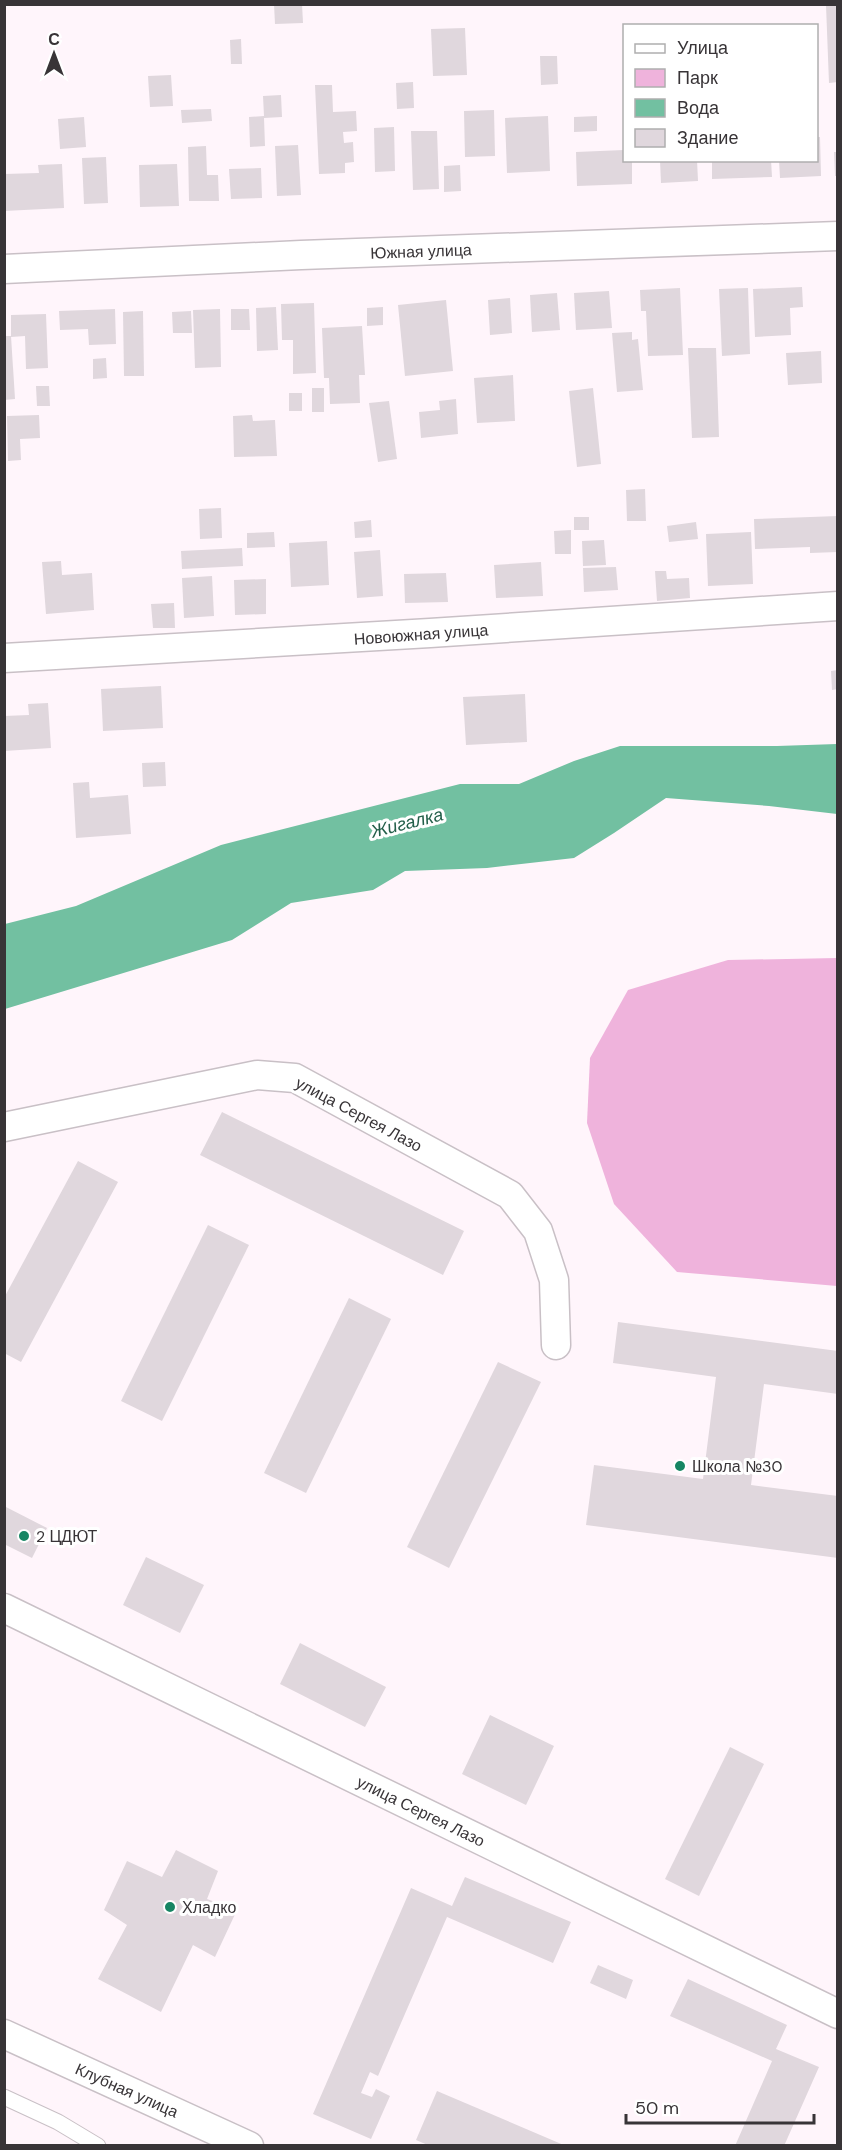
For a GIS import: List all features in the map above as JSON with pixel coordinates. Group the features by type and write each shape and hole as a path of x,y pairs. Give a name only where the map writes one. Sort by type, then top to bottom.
{"street":[{"name":"Южная улица","path":"4,269 301,255 837,237"},
{"name":"Новоюжная улица","path":"4,658 837,606"},
{"name":"улица Сергея Лазо","path":"4,1127 257,1076 295,1078 510,1195 538,1231 554,1280 556,1345"},
{"name":"улица Сергея Лазо","path":"4,1608 837,2014"},
{"name":"Клубная улица","path":"4,2034 249,2145"}],"lane":[{"path":"4,2097 58,2122 98,2145"}],"green space":[{"path":"837,958 837,1286 677,1272 614,1204 587,1123 590,1058 628,990 728,960"}],"water":[{"name":"Жигалка","path":"837,744 837,814 666,798 574,858 487,868 405,871 373,890 291,903 232,940 5,1009 5,924 76,906 221,845 460,784 519,784 574,761 620,746"}],"building":[{"path":"274,4 302,4 303,23 275,24"},
{"path":"826,5 838,5 838,82 829,83"},
{"path":"465,28 467,75 433,76 431,29"},
{"path":"241,39 242,64 231,64 230,40"},
{"path":"540,56 557,56 558,84 541,85"},
{"path":"171,75 173,106 150,107 148,76"},
{"path":"413,82 414,108 397,109 396,83"},
{"path":"315,85 332,85 333,112 356,111 357,131 343,132 344,143 353,142 354,162 345,163 345,173 319,174"},
{"path":"281,95 282,117 264,118 265,146 250,147 249,117 264,116 263,96"},
{"path":"211,109 212,121 182,123 181,110"},
{"path":"494,110 495,156 465,157 464,111"},
{"path":"548,116 550,171 507,173 505,118"},
{"path":"597,116 597,131 574,132 574,117"},
{"path":"84,117 86,147 60,149 58,119"},
{"path":"394,127 395,171 375,172 374,128"},
{"path":"411,131 437,131 439,189 413,190"},
{"path":"818,137 820,137 821,176 780,178 779,162 818,162"},
{"path":"298,145 301,195 277,196 275,146"},
{"path":"206,146 207,175 218,175 219,201 189,201 188,147"},
{"path":"623,150 623,162 632,162 632,184 577,186 576,152"},
{"path":"834,152 838,152 838,176 835,176"},
{"path":"106,157 108,203 84,204 82,158"},
{"path":"660,162 697,162 698,181 661,183"},
{"path":"712,162 771,162 772,177 712,179"},
{"path":"62,164 64,208 4,211 4,174 39,173 38,165"},
{"path":"177,164 179,206 140,207 139,165"},
{"path":"460,165 461,191 444,192 444,166"},
{"path":"261,168 262,198 231,199 229,169"},
{"path":"802,287 803,307 790,308 791,335 755,337 753,289"},
{"path":"680,288 683,355 648,356 646,311 641,311 640,290"},
{"path":"748,288 750,354 722,356 719,289"},
{"path":"609,291 612,328 576,330 574,293"},
{"path":"557,293 560,330 532,332 530,295"},
{"path":"510,298 512,333 490,335 488,300"},
{"path":"446,300 453,371 405,376 398,305"},
{"path":"314,303 316,373 293,374 293,340 282,340 281,304"},
{"path":"276,307 278,350 257,351 256,308"},
{"path":"383,307 383,325 367,326 367,308"},
{"path":"115,309 116,344 89,345 88,329 60,330 59,311"},
{"path":"220,309 221,367 195,368 193,310"},
{"path":"231,309 249,309 250,330 231,330"},
{"path":"143,311 144,376 124,376 123,312"},
{"path":"191,311 192,333 173,333 172,312"},
{"path":"46,314 48,368 26,369 25,336 11,337 11,315"},
{"path":"362,326 365,375 359,375 360,403 330,404 329,378 324,378 322,328"},
{"path":"632,332 632,340 638,339 643,390 617,392 612,333"},
{"path":"4,336 11,336 15,399 4,400"},
{"path":"688,348 716,348 719,437 692,438"},
{"path":"821,351 822,383 788,385 786,353"},
{"path":"106,358 107,378 93,379 93,359"},
{"path":"513,375 515,421 477,423 474,378"},
{"path":"36,386 49,386 50,406 37,406"},
{"path":"312,388 324,388 324,412 312,412"},
{"path":"593,388 601,464 577,467 569,391"},
{"path":"289,393 302,393 302,411 289,411"},
{"path":"456,399 458,434 421,438 419,412 440,410 439,401"},
{"path":"389,401 397,459 378,462 369,403"},
{"path":"39,415 40,438 20,439 21,460 8,461 7,416"},
{"path":"252,415 253,421 275,420 277,456 234,457 233,416"},
{"path":"645,489 646,521 627,521 626,490"},
{"path":"221,508 222,538 200,539 199,509"},
{"path":"838,516 838,552 810,553 810,547 755,549 754,519"},
{"path":"574,517 589,517 589,530 574,530"},
{"path":"371,520 372,537 355,538 354,522"},
{"path":"696,522 698,539 669,542 667,526"},
{"path":"571,530 571,554 555,554 554,531"},
{"path":"274,532 275,547 247,548 247,533"},
{"path":"751,532 753,584 708,586 706,534"},
{"path":"604,540 606,565 583,566 582,541"},
{"path":"327,541 329,585 291,587 289,543"},
{"path":"242,548 243,566 182,569 181,551"},
{"path":"380,550 383,596 357,598 354,552"},
{"path":"61,561 62,575 92,573 94,610 46,614 42,562"},
{"path":"541,562 543,596 496,598 494,565"},
{"path":"616,567 618,590 584,592 583,568"},
{"path":"655,571 666,571 667,579 689,578 690,598 657,601"},
{"path":"446,573 448,602 405,603 404,574"},
{"path":"212,576 214,616 184,618 182,578"},
{"path":"266,579 266,614 235,615 234,580"},
{"path":"174,603 175,628 153,628 151,604"},
{"path":"838,670 838,689 832,690 831,671"},
{"path":"161,686 163,728 103,731 101,689"},
{"path":"525,694 527,742 466,745 463,697"},
{"path":"48,703 51,748 4,751 4,716 29,715 28,704"},
{"path":"165,762 166,786 143,787 142,763"},
{"path":"89,782 90,798 128,795 131,834 76,838 73,783"},
{"path":"222,1112 464,1231 443,1275 200,1155"},
{"path":"78,1161 118,1182 21,1362 4,1353 4,1298"},
{"path":"208,1225 249,1245 162,1421 121,1401"},
{"path":"349,1298 391,1319 306,1493 264,1473"},
{"path":"618,1322 838,1351 838,1394 764,1384 751,1485 838,1496 838,1558 586,1525 594,1465 703,1479 716,1377 613,1363"},
{"path":"498,1362 541,1382 449,1568 407,1547"},
{"name":"2 ЦДЮТ","path":"4,1506 47,1528 32,1558 4,1544"},
{"path":"146,1557 204,1585 180,1633 123,1605"},
{"path":"300,1643 386,1687 365,1727 280,1684"},
{"path":"490,1715 554,1746 526,1805 462,1774"},
{"path":"730,1747 764,1764 699,1896 665,1879"},
{"path":"176,1850 218,1871 207,1899 237,1910 215,1957 193,1945 161,2012 98,1979 127,1925 104,1910 127,1861 162,1877"},
{"path":"465,1877 571,1922 553,1963 447,1917 378,2076 370,2072 361,2093 372,2097 376,2089 390,2096 371,2139 313,2114 411,1888 452,1906"},
{"path":"598,1965 633,1980 626,1999 590,1983"},
{"path":"688,1979 787,2025 776,2049 819,2067 784,2146 735,2146 772,2061 670,2016"},
{"path":"437,2091 566,2146 430,2146 416,2140"}],"place":[{"name":"Школа №30","path":"680,1466"},
{"name":"2 ЦДЮТ","path":"24,1536"},
{"name":"Хладко","path":"170,1907"}]}
